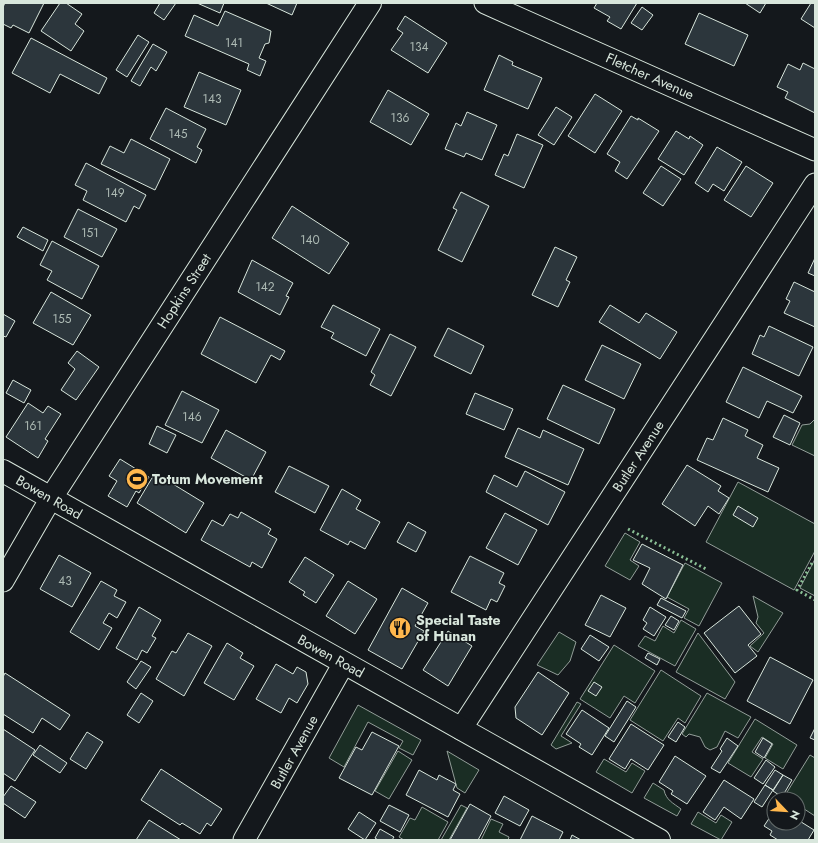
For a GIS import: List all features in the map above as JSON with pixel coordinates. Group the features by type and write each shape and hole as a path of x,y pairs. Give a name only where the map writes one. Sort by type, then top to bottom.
{"street":[{"name":"Hopkins Street","path":"3,582 51,498 370,3"},
{"name":"Fletcher Avenue","path":"485,3 815,150"},
{"name":"Butler Avenue","path":"461,729 815,184"},
{"name":"Bowen Road","path":"3,471 659,840"},
{"name":"Butler Avenue","path":"244,840 344,663"}],"green space":[{"path":"815,419 815,456 792,445 802,425 810,424"},
{"path":"738,482 815,524 815,551 794,590 706,542"},
{"path":"625,533 640,542 630,560 639,566 630,580 605,566"},
{"path":"815,559 815,596 800,588"},
{"path":"685,563 722,583 699,626 684,618 689,609 667,597"},
{"path":"753,596 783,613 758,652 750,646 764,633 756,623 758,617"},
{"path":"681,620 696,629 675,666 638,646 645,636 655,641 663,626 674,633"},
{"path":"559,632 576,642 570,661 558,675 537,665"},
{"path":"698,633 735,682 725,699 676,672"},
{"path":"614,645 655,671 635,703 624,696 610,718 580,699"},
{"path":"661,670 701,696 685,723 678,718 663,741 630,720"},
{"path":"707,693 751,717 738,738 725,731 717,747 710,750 705,747 700,737 689,734 686,737 682,734"},
{"path":"577,702 581,704 561,736 572,743 556,749 551,745"},
{"path":"358,705 421,740 413,755 399,748 403,741 368,722 344,767 329,758"},
{"path":"755,719 797,745 783,769 765,758 773,744 762,737 752,752 763,759 751,777 728,763"},
{"path":"398,751 412,760 389,799 375,791"},
{"path":"447,751 479,770 465,793 457,788"},
{"path":"810,755 815,758 815,816 806,810 806,791 788,791"},
{"path":"604,759 626,772 632,763 645,771 632,793 596,772"},
{"path":"653,783 664,790 668,799 681,809 677,816 644,798"},
{"path":"461,805 467,808 449,840 441,840"},
{"path":"422,807 448,822 438,840 404,840 399,837 410,818 415,820"},
{"path":"698,812 716,823 721,815 732,822 721,840 691,824"},
{"path":"491,819 503,824 499,832 509,837 508,840 481,840"}],"building":[{"path":"5,3 44,3 29,33 13,25 11,28 3,24 3,7"},
{"path":"60,3 66,3 82,14 75,24 84,31 71,51 41,31"},
{"path":"160,3 176,3 164,20 154,13"},
{"path":"197,3 224,3 220,13"},
{"path":"266,3 297,3 292,15"},
{"path":"597,3 637,3 621,29 607,21 610,17 594,8"},
{"path":"745,3 766,3 760,13"},
{"path":"811,3 815,3 815,28 801,19"},
{"path":"642,7 653,15 642,30 631,23"},
{"path":"225,11 271,31 269,43 265,44 259,58 266,61 260,76 247,70 249,64 185,36 194,15 218,26"},
{"path":"699,13 748,35 734,66 685,44"},
{"path":"405,16 447,43 428,73 391,50 403,33 397,29"},
{"path":"138,35 149,42 127,77 116,70"},
{"path":"31,38 107,78 99,94 60,74 50,93 12,73"},
{"path":"153,44 167,52 156,71 151,67 140,86 131,81"},
{"path":"499,55 513,62 512,65 542,78 528,109 484,90"},
{"path":"803,63 815,69 815,113 785,98 788,92 777,87 788,64 800,70"},
{"path":"199,72 241,90 226,125 184,107"},
{"path":"388,90 429,114 411,145 370,122"},
{"path":"595,94 622,111 595,153 568,136"},
{"path":"556,107 572,117 554,145 538,135"},
{"path":"166,108 206,129 197,147 202,150 196,163 150,139"},
{"path":"467,112 497,125 482,160 466,153 464,157 445,149 456,123 461,126"},
{"path":"631,116 638,120 638,118 659,131 627,179 615,171 620,162 607,154"},
{"path":"676,131 689,139 690,136 703,145 684,175 658,159"},
{"path":"517,134 543,145 524,188 495,175 504,154 508,156"},
{"path":"131,139 170,159 155,190 101,164 110,146 124,153"},
{"path":"717,147 742,162 724,191 713,184 708,192 695,183"},
{"path":"86,163 146,195 139,209 134,206 126,222 83,200 87,191 75,185"},
{"path":"661,166 681,179 663,206 643,193"},
{"path":"746,166 773,183 751,217 724,200"},
{"path":"461,192 489,206 462,262 438,250 457,210 453,208"},
{"path":"292,206 349,243 329,274 272,238"},
{"path":"78,209 117,229 102,257 64,237"},
{"path":"23,227 48,240 43,251 17,237"},
{"path":"52,241 99,266 82,299 47,280 52,271 40,265"},
{"path":"555,247 577,257 566,280 570,282 558,307 532,295"},
{"path":"815,258 815,276 808,273"},
{"path":"252,260 293,283 286,296 289,297 280,315 238,292"},
{"path":"794,282 815,292 815,327 784,313 790,301 786,299"},
{"path":"51,292 91,315 73,345 33,323"},
{"path":"333,305 380,329 366,356 331,338 334,333 321,327"},
{"path":"610,305 639,323 646,313 677,332 660,359 599,322"},
{"path":"3,314 15,321 6,337 3,336"},
{"path":"220,317 285,351 280,360 271,355 256,383 201,354"},
{"path":"769,326 813,347 799,376 752,354 760,335 764,337"},
{"path":"448,328 484,346 471,374 434,356"},
{"path":"390,334 416,347 391,396 370,385 375,375 371,372"},
{"path":"602,345 641,364 624,399 585,380"},
{"path":"77,351 99,367 76,400 61,390 75,369 68,363"},
{"path":"743,367 802,396 793,413 767,401 759,418 726,402"},
{"path":"13,380 31,390 24,403 6,393"},
{"path":"563,385 615,409 599,444 547,419"},
{"path":"182,391 219,410 202,443 165,425"},
{"path":"475,393 513,409 504,430 466,414"},
{"path":"28,403 43,413 48,406 61,414 45,439 48,441 38,458 6,437"},
{"path":"784,415 800,423 790,445 773,437"},
{"path":"723,418 748,430 745,436 763,445 757,458 779,468 768,492 697,460 707,438 713,440"},
{"path":"157,426 176,435 167,453 149,444"},
{"path":"518,428 540,438 543,430 584,449 568,485 505,457"},
{"path":"226,430 266,452 251,480 211,458"},
{"path":"120,459 149,477 139,493 136,491 127,507 108,496 117,481 109,476"},
{"path":"687,465 721,486 718,491 729,498 719,514 708,506 695,526 662,504"},
{"path":"289,466 329,486 315,513 275,492"},
{"path":"525,471 565,492 548,525 486,492 494,475 517,487"},
{"path":"155,473 204,503 186,533 137,503"},
{"path":"342,489 361,500 356,509 380,522 365,549 350,541 348,545 320,530"},
{"path":"738,506 758,518 753,527 733,515"},
{"path":"241,512 271,529 268,534 277,539 262,568 252,562 250,567 201,540 212,520 223,526 230,514 238,518"},
{"path":"505,513 537,530 518,565 486,548"},
{"path":"408,522 426,532 416,552 397,542"},
{"path":"642,544 683,565 666,599 642,584 650,568 633,560"},
{"path":"59,555 91,573 72,607 40,589"},
{"path":"470,556 504,573 499,583 505,586 497,602 491,599 486,610 451,592"},
{"path":"305,557 334,575 316,603 303,595 305,592 289,582"},
{"path":"101,581 117,590 114,596 126,602 117,618 109,613 103,623 112,628 99,650 70,632"},
{"path":"348,581 377,599 355,634 326,616"},
{"name":"Special Taste of Hunan","path":"402,588 428,603 415,626 424,631 402,669 368,650"},
{"path":"601,595 626,608 610,637 585,625"},
{"path":"661,598 686,611 682,618 657,605"},
{"path":"739,606 761,634 748,645 757,656 735,673 704,633"},
{"path":"139,607 161,620 152,636 156,638 147,653 142,650 137,660 116,648"},
{"path":"650,607 666,617 654,636 643,629 647,623 643,620"},
{"path":"671,616 679,621 674,630 665,625"},
{"path":"448,631 472,646 448,686 423,670"},
{"path":"188,633 212,646 184,696 156,679 172,651 176,653"},
{"path":"590,635 609,647 599,661 581,649"},
{"path":"227,643 243,653 240,658 254,666 234,700 204,683"},
{"path":"648,653 660,659 657,665 645,658"},
{"path":"770,657 813,680 790,724 747,701"},
{"path":"141,661 151,667 136,689 127,682"},
{"path":"276,664 293,674 297,667 306,672 308,684 297,703 289,698 281,713 256,699"},
{"path":"538,672 569,693 542,735 516,718 515,707"},
{"path":"5,673 70,715 60,730 42,718 33,733 3,714 3,677"},
{"path":"594,682 602,687 596,696 588,691"},
{"path":"141,693 153,701 139,723 127,715"},
{"path":"627,701 636,707 614,742 605,736"},
{"path":"582,710 609,728 592,755 579,747 581,744 566,734"},
{"path":"678,722 685,727 676,742 668,737"},
{"path":"631,724 664,745 648,770 631,759 625,769 609,759"},
{"path":"815,728 815,740 810,738"},
{"path":"3,729 35,750 15,781 3,773"},
{"path":"87,732 103,742 86,769 70,759"},
{"path":"372,732 399,746 372,795 339,778 356,747 362,750"},
{"path":"727,738 738,746 720,773 711,768 722,751 720,749"},
{"path":"763,738 772,744 764,758 755,752"},
{"path":"40,745 67,763 60,773 33,755"},
{"path":"675,756 706,776 687,804 671,794 673,791 659,782"},
{"path":"766,760 775,767 763,784 754,778"},
{"path":"161,769 222,809 211,826 207,823 200,834 182,823 180,825 141,800"},
{"path":"419,770 437,780 439,775 456,784 453,790 460,794 448,817 406,795"},
{"path":"775,770 783,775 773,790 765,785"},
{"path":"783,775 792,780 786,791 773,791"},
{"path":"724,780 754,799 741,819 724,807 715,820 703,812"},
{"path":"765,785 773,790 766,791 766,801 762,807 754,802"},
{"path":"11,786 36,802 25,818 3,803 3,797"},
{"path":"504,796 529,810 520,826 495,813"},
{"path":"470,804 491,816 478,840 450,840"},
{"path":"389,805 409,815 400,832 380,821"},
{"path":"359,812 376,823 365,840 348,829"},
{"path":"532,816 563,832 559,840 520,840"},
{"path":"149,820 181,840 136,840"},
{"path":"806,825 814,830 808,840 778,840 770,835 772,831 806,831"},
{"path":"380,829 394,837 392,840 378,840 375,838"},
{"path":"572,835 581,840 570,840"}],"hedge":[{"path":"628,529 706,569"},
{"path":"812,563 797,590 815,600"}],"place":[{"name":"Totum Movement","path":"137,479"},
{"name":"Special Taste of Hunan","path":"400,628"}]}
